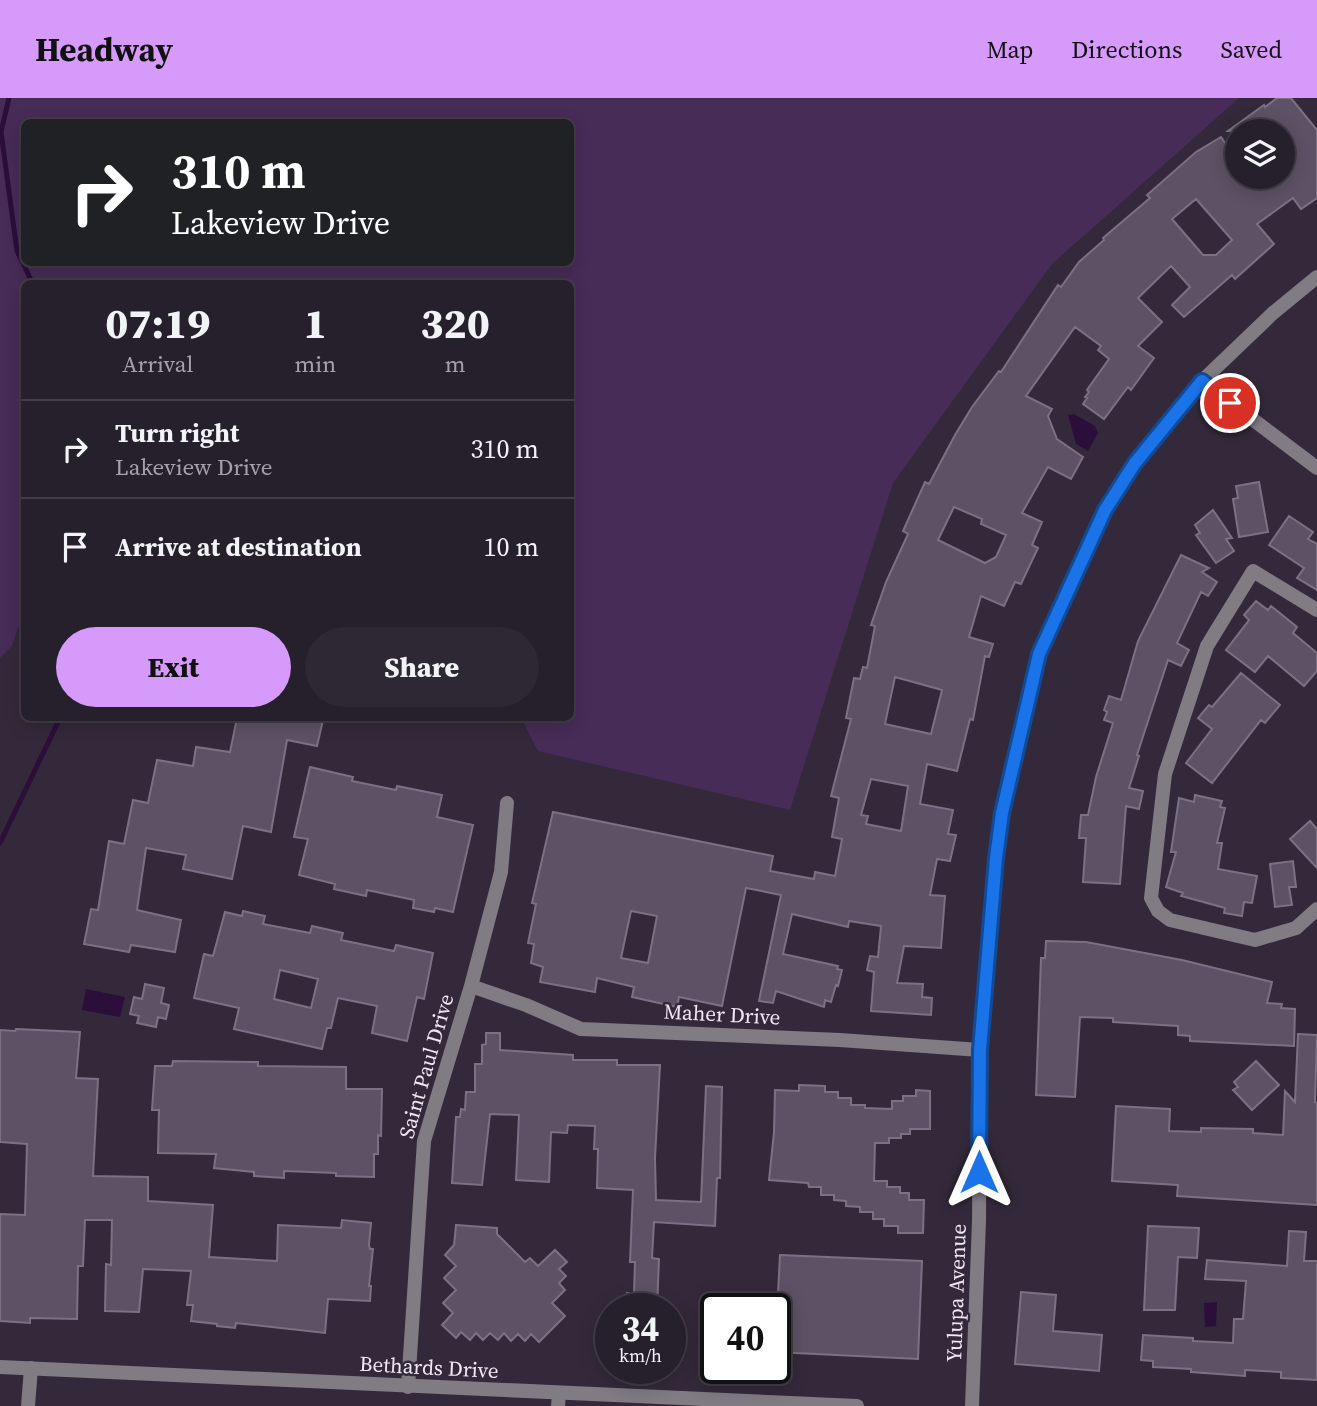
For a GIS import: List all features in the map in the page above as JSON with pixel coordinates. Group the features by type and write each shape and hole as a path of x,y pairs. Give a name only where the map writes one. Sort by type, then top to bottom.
{"street":[{"name":"Yulupa Avenue","path":"972,1406 979,1221 980,1050 996,858 1002,813 1039,654 1105,510 1135,463 1202,381 1273,313 1317,277"},
{"path":"1202,381 1317,468"},
{"path":"1317,610 1253,570 1206,646 1165,774 1151,898 1158,911 1170,920 1255,940 1296,928 1317,909"},
{"name":"Saint Paul Drive","path":"408,1387 424,1142 471,986 501,872 507,803"},
{"name":"Maher Drive","path":"471,986 526,1005 580,1029 840,1040 980,1050"},
{"name":"Bethards Drive","path":"0,1367 408,1387 558,1400 857,1406"},
{"path":"27,1406 31,1368"}],"shaded area":[{"path":"0,98 1239,98 1052,264 893,483 790,810 538,751 523,721 574,721 574,280 21,280 21,619 12,646 0,658"},
{"path":"1074,414 1095,426 1098,433 1088,451 1076,444 1068,415"},
{"path":"86,989 125,997 120,1017 82,1010"},
{"path":"1217,1302 1216,1326 1205,1327 1204,1303"}],"building":[{"path":"1277,98 1291,98 1317,130 1317,198 1301,209 1293,198 1257,224 1274,244 1235,279 1232,275 1184,317 1172,305 1190,287 1171,266 1138,298 1162,322 1138,346 1154,358 1131,390 1128,387 1104,419 1083,404 1089,392 1087,390 1109,359 1098,350 1101,346 1075,327 1026,396 1052,409 1048,416 1057,439 1083,457 1071,479 1048,467 1022,513 1042,522 1032,545 1038,548 1021,584 1015,582 1004,606 981,596 969,637 993,644 989,657 985,656 973,720 970,719 957,771 927,764 920,804 953,810 948,834 956,835 950,861 937,859 930,895 945,896 941,948 904,946 897,983 923,984 922,997 932,998 931,1015 871,1011 874,972 867,970 870,956 878,957 881,926 849,921 848,927 792,914 783,954 838,966 837,969 842,970 838,986 836,985 831,1002 825,1000 824,1007 776,991 773,1003 759,1001 781,895 746,888 722,1006 679,997 677,1007 632,997 634,987 597,978 595,992 540,982 543,967 531,963 534,944 528,943 536,904 532,903 553,812 773,856 770,871 814,879 815,872 835,876 842,839 832,837 839,798 831,796 851,719 846,718 854,678 860,679 863,667 867,668 875,626 871,625 886,582 908,534 903,531 925,482 929,484 972,407 999,371 1001,372 1058,285 1061,287 1079,262 1104,240 1103,238 1150,198 1147,195 1196,152 1221,137 1225,143 1225,189 1295,189 1295,119 1245,119 1264,105 1265,107","holes":["1196,199 1232,240 1216,255 1203,255 1172,219","954,507 982,519 981,524 1006,535 996,557 985,563 938,540","895,677 942,690 931,734 885,724","871,779 908,786 901,831 866,824 868,816 861,815","631,911 657,916 648,963 621,958"]},
{"path":"1259,482 1268,532 1239,537 1233,499 1238,498 1236,486"},
{"path":"1213,510 1232,538 1226,539 1234,551 1216,563 1196,535 1200,533 1195,525"},
{"path":"1289,516 1313,532 1308,539 1317,544 1317,590 1297,578 1304,568 1269,545"},
{"path":"1181,555 1209,568 1202,572 1217,582 1208,596 1201,592 1177,643 1189,650 1181,666 1168,660 1137,755 1139,756 1129,788 1143,791 1139,809 1126,806 1120,884 1083,882 1086,838 1079,838 1081,815 1088,815 1096,777 1113,723 1104,720 1107,712 1104,710 1109,696 1121,700 1138,641"},
{"path":"1256,601 1268,610 1271,606 1297,627 1293,633 1317,653 1317,671 1304,686 1268,656 1255,672 1226,650 1249,620 1244,615"},
{"path":"1241,673 1280,705 1265,723 1261,720 1212,783 1186,763 1212,729 1198,718 1209,705 1212,707"},
{"path":"236,721 323,721 317,746 287,740 271,832 243,826 232,879 183,869 186,855 146,848 137,910 181,920 175,952 131,945 129,952 84,944 91,909 98,910 109,841 124,844 133,800 148,803 157,760 193,766 196,747 230,752"},
{"path":"310,767 353,777 352,781 396,790 397,786 442,795 437,817 473,825 453,912 435,908 434,912 413,908 414,900 367,890 366,896 334,889 335,884 299,875 308,839 294,837"},
{"path":"1195,795 1222,801 1220,807 1225,808 1217,843 1222,843 1218,869 1257,876 1252,903 1244,902 1242,916 1224,913 1225,908 1181,896 1183,893 1166,887 1176,852 1171,852 1179,798 1194,802"},
{"path":"1310,821 1317,829 1317,868 1290,839"},
{"path":"1293,861 1296,887 1289,887 1292,905 1275,907 1270,864"},
{"path":"243,911 265,916 263,924 310,933 312,926 343,933 341,940 394,951 396,945 433,953 424,999 417,997 407,1041 372,1033 377,1006 338,998 331,1028 327,1028 322,1049 234,1029 239,1008 194,998 204,954 213,956 225,912 242,916","holes":["280,970 318,979 311,1008 274,999"]},
{"path":"1046,941 1086,942 1182,960 1272,982 1267,1003 1282,1004 1281,1008 1295,1009 1294,1046 1190,1041 1190,1036 1178,1035 1178,1026 1080,1017 1075,1097 1036,1095 1041,958 1045,958"},
{"path":"145,984 164,988 161,1003 169,1005 166,1019 158,1017 156,1027 137,1023 139,1016 130,1014 134,997 142,999"},
{"path":"0,1030 80,1032 76,1078 98,1079 93,1176 148,1177 148,1201 213,1205 209,1257 277,1261 278,1225 341,1228 342,1220 371,1223 369,1245 370,1249 373,1249 370,1301 328,1299 325,1333 236,1323 235,1328 217,1326 191,1321 193,1305 187,1305 191,1271 143,1269 139,1312 105,1311 106,1264 111,1265 112,1220 85,1220 83,1266 78,1266 77,1319 30,1318 30,1323 0,1321 0,1214 25,1215 27,1144 0,1142"},
{"path":"486,1033 500,1033 500,1050 573,1055 573,1060 617,1060 617,1065 660,1065 655,1158 656,1200 701,1202 706,1086 722,1087 720,1178 717,1178 715,1226 654,1222 652,1258 659,1259 658,1293 634,1293 635,1262 630,1262 633,1190 597,1188 598,1149 594,1149 595,1126 568,1125 567,1133 551,1132 549,1182 516,1180 519,1115 490,1114 482,1185 452,1183 456,1117 460,1117 461,1109 465,1110 466,1092 475,1092 475,1064 482,1064 482,1045 486,1044"},
{"path":"1298,1034 1317,1035 1317,1205 1177,1196 1178,1185 1112,1181 1116,1106 1170,1109 1169,1131 1201,1132 1201,1128 1253,1129 1253,1133 1283,1135 1285,1091 1295,1102"},
{"path":"173,1061 346,1067 346,1089 382,1089 381,1136 378,1135 378,1154 374,1154 374,1177 284,1171 284,1178 254,1176 254,1172 214,1168 216,1154 158,1153 159,1110 152,1110 155,1066 172,1066"},
{"path":"1256,1061 1279,1085 1252,1110 1233,1090 1238,1087 1234,1082"},
{"path":"799,1085 825,1086 825,1092 838,1092 838,1098 851,1098 851,1105 865,1105 865,1108 892,1109 892,1101 903,1101 903,1096 916,1096 916,1090 930,1091 930,1129 910,1129 910,1134 901,1134 901,1138 889,1138 889,1143 875,1143 874,1181 887,1181 887,1187 900,1187 900,1193 909,1193 909,1200 924,1200 923,1233 898,1233 898,1226 884,1226 884,1219 873,1219 873,1212 860,1212 860,1207 846,1206 846,1201 834,1200 834,1195 821,1195 821,1187 809,1187 808,1183 769,1180 775,1090 799,1091"},
{"path":"456,1225 497,1228 497,1234 525,1262 530,1258 538,1266 555,1250 567,1262 559,1269 566,1276 559,1283 565,1290 552,1303 565,1316 539,1342 531,1334 525,1341 518,1334 511,1341 504,1333 498,1340 490,1333 483,1340 476,1333 470,1340 461,1332 456,1338 442,1325 453,1313 443,1303 456,1290 444,1278 456,1266 445,1255 454,1245"},
{"path":"1148,1226 1199,1228 1197,1258 1178,1257 1175,1310 1144,1310"},
{"path":"1289,1231 1306,1232 1304,1261 1317,1261 1317,1380 1281,1378 1281,1372 1245,1370 1245,1376 1191,1372 1191,1369 1153,1367 1153,1361 1141,1360 1143,1335 1233,1343 1234,1319 1243,1319 1246,1281 1205,1279 1207,1260 1287,1266"},
{"path":"780,1255 922,1261 918,1359 791,1353 791,1293 778,1293"},
{"path":"1021,1292 1056,1295 1053,1331 1102,1335 1099,1371 1015,1364"}],"waterway":[{"path":"9,98 1,132 17,251 21,259"},
{"path":"24,266 31,280"},
{"path":"0,843 59,721"}],"route":[{"path":"979,1172 980,1050 996,858 1002,813 1039,654 1105,510 1135,463 1202,381 1230,403"}]}
